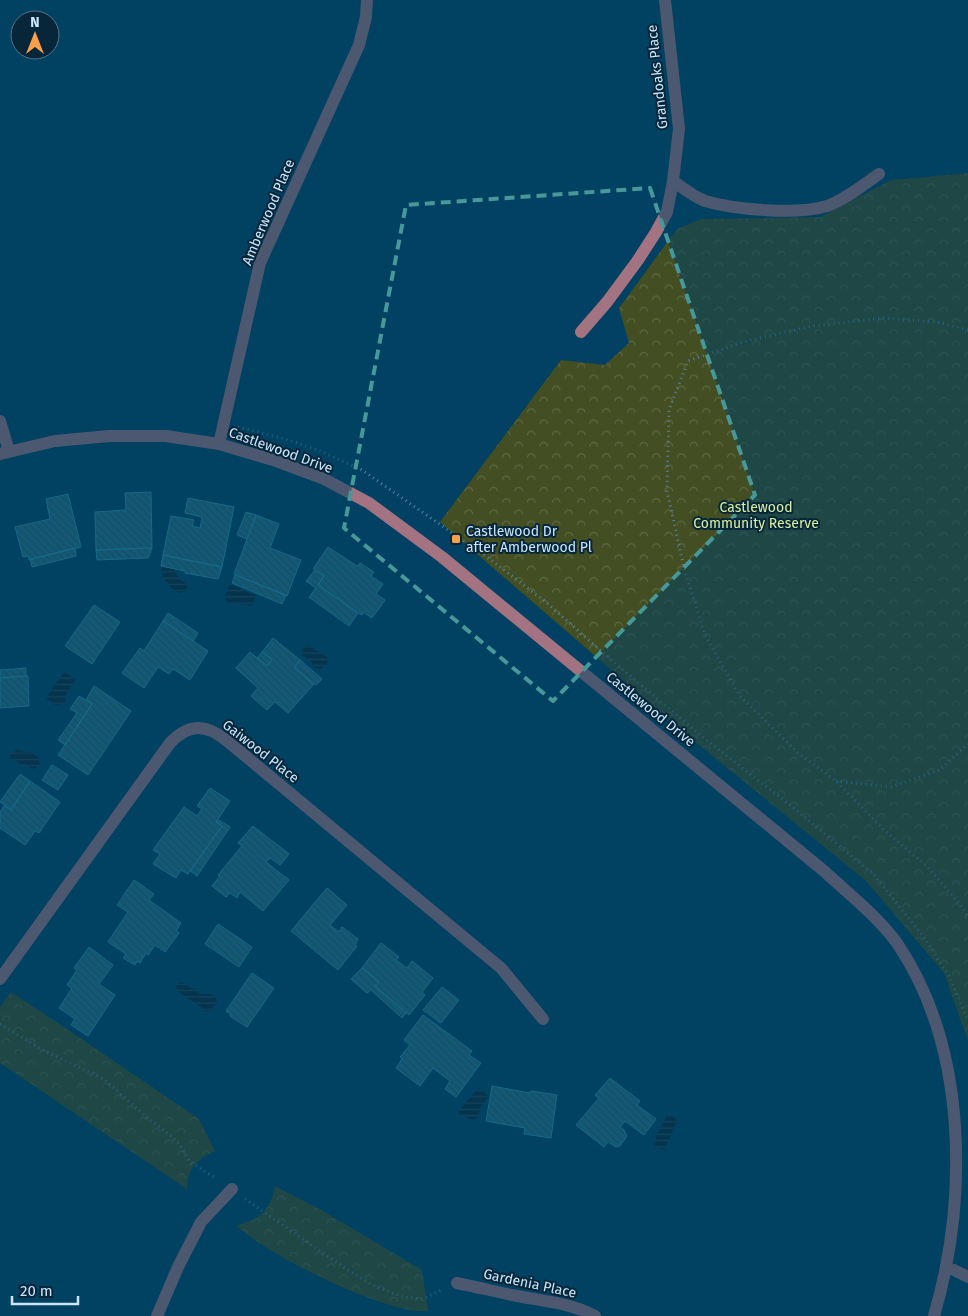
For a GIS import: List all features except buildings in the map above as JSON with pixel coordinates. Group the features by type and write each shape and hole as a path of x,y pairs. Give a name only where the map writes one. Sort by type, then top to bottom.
{"street":[{"name":"Amberwood Place","path":"220,444 260,263 359,45 366,17 367,0"},
{"name":"Grandoaks Place","path":"581,332 607,302 656,232 666,212 673,181 679,129 664,0"},
{"path":"673,181 704,200 741,207 793,211 811,210 842,199 879,174"},
{"path":"0,421 5,452"},
{"name":"Castlewood Drive","path":"5,452 55,441 109,436 166,436 220,444 273,460 324,479 369,504 442,557 824,871 863,906 896,942 921,981 943,1027 964,1105 968,1186 963,1226 954,1270 934,1316"},
{"name":"Gaiwood Place","path":"0,979 170,743 187,730 208,728 226,740 501,968 543,1019"},
{"path":"157,1316 178,1267 201,1222 232,1189"},
{"path":"954,1270 968,1277"},
{"name":"Gardenia Place","path":"457,1283 517,1296 552,1301 584,1310 595,1316"}],"path":[{"path":"968,330 938,322 884,318 812,326 743,342 688,361 669,410 666,491 685,572 705,635 739,695 798,753 836,781 885,831 927,866 962,906 968,917"},
{"path":"836,781 890,787 940,770 968,744"},
{"path":"0,1024 41,1049 106,1080 150,1120 171,1136 180,1145 190,1162 232,1189 264,1214 376,1287 404,1297 423,1298 457,1283"}],"highlighted area":[{"path":"650,188 755,495 553,701 344,528 406,205"}],"green space":[{"name":"Castlewood Community Reserve","path":"968,173 968,1041 944,973 866,881 688,736 440,522 561,360 605,365 629,343 619,308 677,229 701,219 820,217 891,180"},
{"path":"11,992 199,1119 215,1151 203,1157 191,1170 187,1189 0,1063 0,1007"},
{"path":"275,1186 323,1211 422,1270 428,1311 410,1310 358,1294 300,1267 252,1238 237,1226 253,1220 262,1214 270,1202"}],"water":[{"path":"162,567 174,569 179,579 187,584 184,591 179,593 169,585 164,579"},
{"path":"230,584 256,596 251,606 243,603 242,605 227,602 225,596"},
{"path":"308,645 328,658 327,665 319,669 315,668 312,662 302,655 303,648"},
{"path":"64,672 75,679 66,695 65,701 57,706 46,699"},
{"path":"15,749 34,754 39,760 40,765 33,769 9,758"},
{"path":"181,982 201,994 211,994 216,997 217,1001 211,1010 207,1011 177,991 176,986"},
{"path":"478,1088 485,1092 488,1097 481,1107 478,1117 473,1120 459,1114 459,1110"},
{"path":"666,1116 675,1117 677,1121 664,1150 653,1145"}],"place":[{"name":"Castlewood Dr after Amberwood Pl","path":"456,539"}]}
